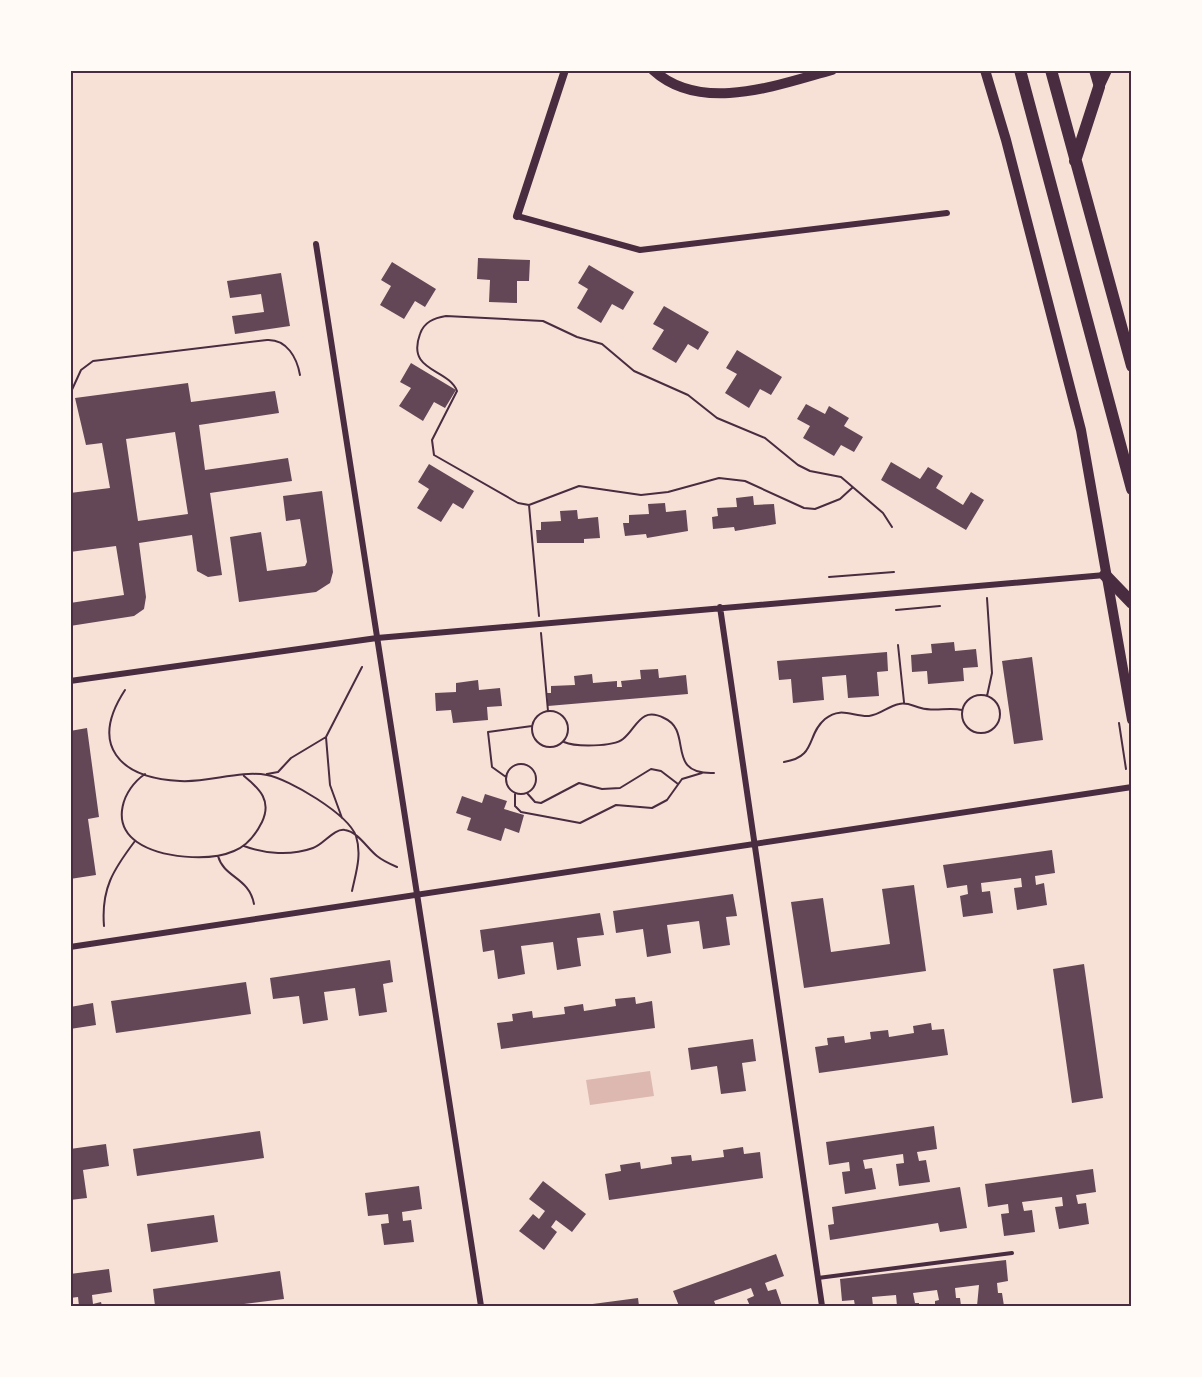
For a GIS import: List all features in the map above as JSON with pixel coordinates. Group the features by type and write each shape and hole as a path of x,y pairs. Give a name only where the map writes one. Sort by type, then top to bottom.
{"highway":[{"path":"1020,70 1131,489"},
{"path":"1051,70 1131,366"},
{"path":"1075,162 1099,87"},
{"path":"1105,575 1131,603"}],"main road":[{"path":"653,70 665,82 686,90 708,94 735,93 832,70"},
{"path":"985,70 1006,140 1081,430 1131,720"},
{"path":"1094,70 1099,87"},
{"path":"1099,87 1107,70"}],"street":[{"path":"565,70 517,216 640,250 946,213"},
{"path":"316,244 481,1306"},
{"path":"70,681 377,638 1105,575"},
{"path":"720,607 822,1306"},
{"path":"70,947 1131,787"}],"lane":[{"path":"818,1278 1012,1253"}],"path":[{"path":"852,488 840,500 815,509 804,508 745,481 719,478 703,481 685,489 641,495 579,486 529,505 518,503 434,454 432,440 457,392 448,381 429,369 417,351 421,330 435,318 459,316 543,321 577,337 602,344 634,371 688,395 717,418 765,438 804,468 841,477 883,513 892,527"},
{"path":"70,394 81,370 93,361 267,340 278,341 292,353 300,375"},
{"path":"529,505 534,561"},
{"path":"829,577 894,572"},
{"path":"987,598 992,673 987,696"},
{"path":"896,610 940,606"},
{"path":"898,645 904,703"},
{"path":"125,690 110,719 110,749 120,761 146,774 179,781 265,775 278,772 291,758 326,737 362,667"},
{"path":"545,675 548,711"},
{"path":"987,696 999,709 998,722 990,731 978,733 966,727 962,710 968,699 987,696"},
{"path":"784,762 801,757 826,718 848,711 869,716 904,703 929,710 949,707 962,710"},
{"path":"548,711 565,718 568,730 564,742 553,748 541,746 533,737 532,726 537,716 548,711"},
{"path":"564,742 578,746 616,742 623,738 639,719 656,715 664,717 676,728 680,754 686,764 702,773"},
{"path":"532,726 488,732 492,767 506,777 508,786 515,793 515,806 521,812 580,823 616,805 646,809 661,806 678,784 702,773 714,773"},
{"path":"326,737 330,785 342,818"},
{"path":"506,777 514,765 530,766 537,779 533,788 527,793 515,793"},
{"path":"527,793 536,802 541,803 579,783 602,789 620,788 651,769 661,771 678,784"},
{"path":"146,774 131,785 123,800 121,813 124,824 135,841 165,853 218,856 244,846 254,836 267,808 261,792 243,776"},
{"path":"265,775 304,792 342,818 376,855 398,867"},
{"path":"244,846 273,853 291,852 312,849 339,830 355,834"},
{"path":"352,891 359,862 355,834"},
{"path":"104,926 102,905 108,883 135,841"},
{"path":"218,856 224,868 249,888 254,904"}],"shaded area":[{"path":"650,1071 654,1096 590,1105 586,1080"}],"building":[{"path":"478,258 530,260 529,281 517,281 517,303 489,302 490,280 477,279"},
{"path":"392,262 436,289 425,307 415,301 404,319 380,305 391,286 381,280"},
{"path":"589,265 634,292 623,310 612,304 601,323 577,308 588,289 578,283"},
{"path":"281,273 290,326 235,334 232,316 264,312 261,294 230,298 227,281"},
{"path":"664,306 709,332 698,350 688,344 676,363 652,349 664,330 653,324"},
{"path":"737,350 782,377 771,395 760,389 749,408 725,393 737,374 726,368"},
{"path":"411,363 456,390 445,408 434,402 423,421 399,406 411,388 400,382"},
{"path":"188,383 191,402 275,391 279,413 199,425 205,470 288,458 292,481 210,493 222,575 208,577 197,571 192,535 139,543 146,597 144,609 134,616 70,626 70,603 124,595 116,546 70,552 70,493 110,488 102,443 86,445 75,398","holes":["175,432 188,514 138,521 126,439"]},
{"path":"806,404 825,414 829,406 849,418 844,426 863,437 854,452 841,445 834,456 803,438 810,426 797,419"},
{"path":"891,462 920,479 928,467 943,476 936,488 963,505 971,492 984,500 966,530 881,480"},
{"path":"429,464 474,491 463,509 453,503 441,522 417,508 429,489 418,482"},
{"path":"322,491 333,572 330,583 316,592 239,602 230,537 261,532 267,571 305,566 307,562 300,519 286,521 283,496"},
{"path":"753,496 754,505 774,504 776,524 735,531 734,527 713,529 712,517 718,516 717,508 737,507 736,498"},
{"path":"665,503 666,512 686,510 688,531 647,538 646,534 625,536 623,523 629,523 629,515 649,514 648,504"},
{"path":"577,510 578,519 598,517 600,538 584,539 584,543 537,543 536,530 541,530 541,522 561,521 560,511"},
{"path":"954,642 955,651 976,649 978,667 963,668 964,681 928,684 927,671 912,672 911,655 932,653 931,644"},
{"path":"887,652 888,671 877,672 879,696 848,698 846,675 822,677 824,700 793,703 791,679 779,680 777,661"},
{"path":"1032,657 1043,740 1014,744 1002,661"},
{"path":"658,669 659,678 686,675 688,694 548,706 547,693 551,693 551,686 575,685 574,676 592,674 593,683 617,681 617,687 622,687 621,681 641,679 640,670"},
{"path":"478,680 479,690 500,688 502,706 487,707 488,720 453,723 451,710 436,711 435,693 456,692 456,683"},
{"path":"87,728 99,817 88,819 96,875 70,879 70,731"},
{"path":"485,794 507,801 504,809 524,815 519,833 505,828 501,841 467,830 471,818 456,813 462,796 482,803"},
{"path":"1052,850 1055,873 1035,876 1036,885 1044,883 1047,905 1017,910 1014,888 1022,887 1021,878 981,883 982,892 990,891 993,913 963,917 960,896 968,894 967,885 947,888 943,865"},
{"path":"914,885 926,971 804,988 791,902 823,898 831,952 890,944 882,889"},
{"path":"733,894 737,916 726,917 730,945 703,949 699,921 667,925 671,953 647,957 643,929 616,933 613,911"},
{"path":"600,913 604,935 577,938 581,966 557,970 553,942 521,946 525,974 498,979 494,950 483,952 480,930"},
{"path":"390,960 393,982 383,984 387,1012 359,1016 355,988 324,992 328,1020 303,1024 299,996 273,999 270,978"},
{"path":"1084,964 1103,1098 1072,1103 1053,969"},
{"path":"246,982 251,1014 116,1033 111,1001"},
{"path":"635,997 636,1004 652,1001 655,1028 501,1049 497,1023 513,1021 512,1014 532,1011 533,1018 565,1014 564,1007 583,1004 584,1011 616,1006 615,999"},
{"path":"93,1003 96,1025 70,1029 70,1007"},
{"path":"931,1023 932,1030 944,1029 948,1055 819,1073 815,1047 828,1045 827,1038 844,1036 845,1043 871,1039 870,1032 888,1030 889,1037 914,1033 913,1026"},
{"path":"753,1039 756,1061 742,1063 746,1091 721,1094 717,1066 691,1070 688,1048"},
{"path":"934,1126 937,1149 917,1152 919,1161 926,1160 930,1182 899,1186 896,1164 904,1163 903,1154 863,1160 865,1169 872,1168 876,1189 845,1194 842,1172 850,1171 849,1162 829,1165 826,1142"},
{"path":"260,1131 264,1158 137,1176 133,1149"},
{"path":"106,1144 109,1166 83,1170 87,1198 70,1200 70,1149"},
{"path":"743,1147 744,1154 760,1152 763,1178 609,1200 605,1174 621,1171 620,1165 640,1162 641,1169 672,1164 671,1157 691,1155 692,1161 724,1157 723,1150"},
{"path":"1093,1169 1096,1192 1076,1195 1078,1204 1086,1203 1089,1224 1059,1229 1055,1207 1063,1206 1062,1197 1022,1202 1024,1211 1032,1210 1035,1232 1004,1236 1001,1214 1009,1213 1008,1204 988,1207 985,1184"},
{"path":"543,1181 586,1214 572,1232 556,1220 551,1227 557,1232 544,1250 519,1231 533,1214 539,1219 545,1211 529,1199"},
{"path":"419,1186 422,1209 402,1212 403,1221 411,1220 414,1242 384,1245 381,1224 389,1223 388,1214 368,1216 365,1193"},
{"path":"960,1187 967,1228 940,1232 938,1223 830,1240 828,1225 834,1224 832,1207"},
{"path":"214,1215 218,1242 151,1252 147,1224"},
{"path":"776,1254 784,1276 765,1283 768,1291 776,1289 782,1306 750,1306 747,1299 754,1296 751,1288 714,1301 716,1306 679,1306 673,1291"},
{"path":"1006,1260 1008,1281 997,1283 998,1293 1002,1293 1004,1306 977,1306 979,1285 955,1288 956,1298 960,1298 961,1306 935,1306 935,1301 939,1300 937,1290 913,1293 915,1303 919,1303 919,1306 897,1306 896,1295 872,1297 873,1306 855,1306 854,1300 842,1301 840,1279"},
{"path":"109,1269 112,1292 92,1295 93,1304 101,1302 102,1306 79,1306 78,1297 70,1298 70,1274"},
{"path":"280,1271 284,1299 228,1306 155,1306 153,1289"},
{"path":"638,1298 639,1306 585,1306 585,1305"}]}
